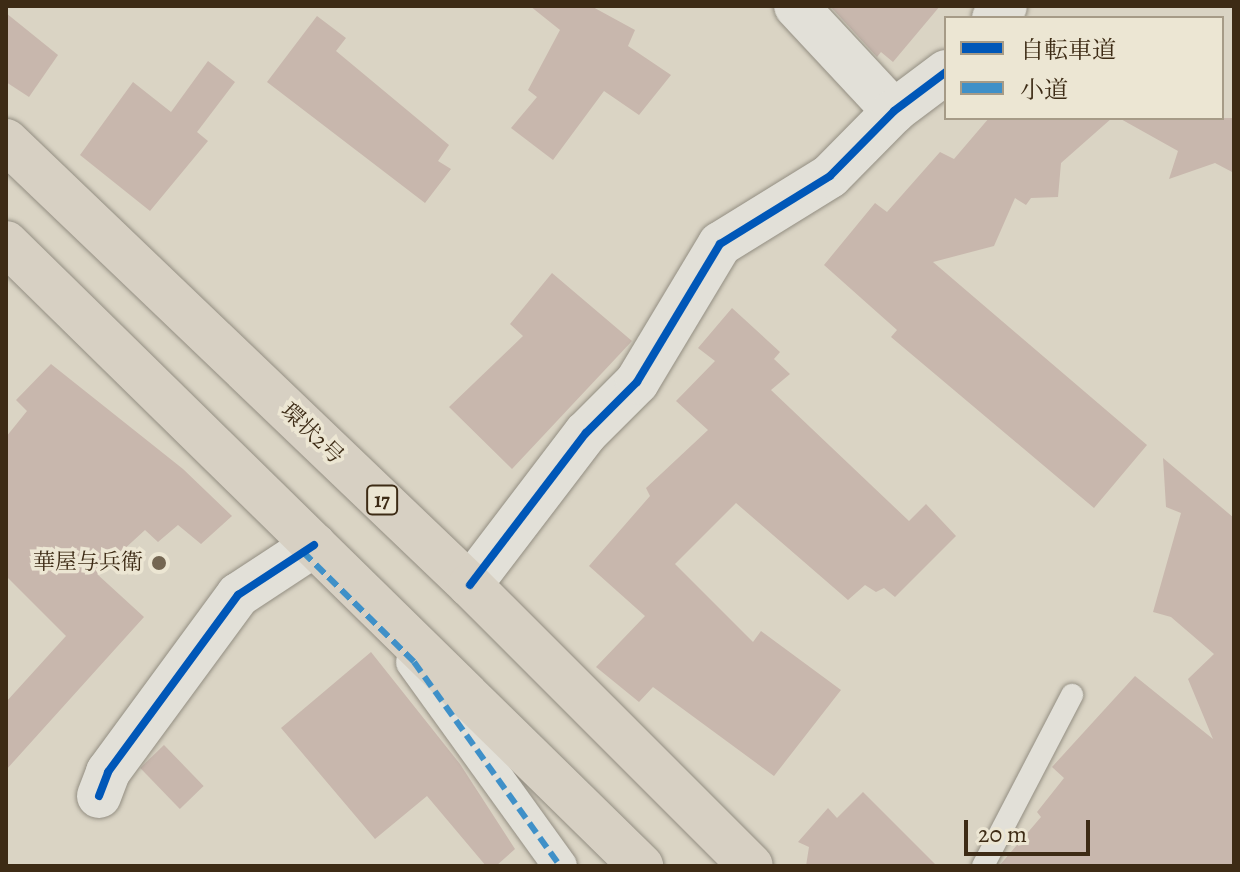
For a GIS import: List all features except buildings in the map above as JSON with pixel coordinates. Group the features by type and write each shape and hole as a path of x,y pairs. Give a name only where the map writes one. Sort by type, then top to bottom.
{"main road":[{"name":"環状2号","path":"6,141 470,585 751,866"},
{"path":"6,243 308,549 641,866"}],"street":[{"path":"796,6 894,111"},
{"path":"470,585 586,433 637,382 720,244 830,176 894,111 944,74"},
{"path":"99,796 108,772 238,595 308,549 414,662 560,866"}],"lane":[{"path":"983,866 1072,695"}],"marked path":[{"path":"303,552 414,662 560,866"}],"cycle path":[{"path":"470,585 586,433 637,382 720,244 830,176 894,111 944,74"},
{"path":"99,796 108,772 238,595 314,545"}],"place":[{"name":"華屋与兵衛","path":"159,563"}]}
